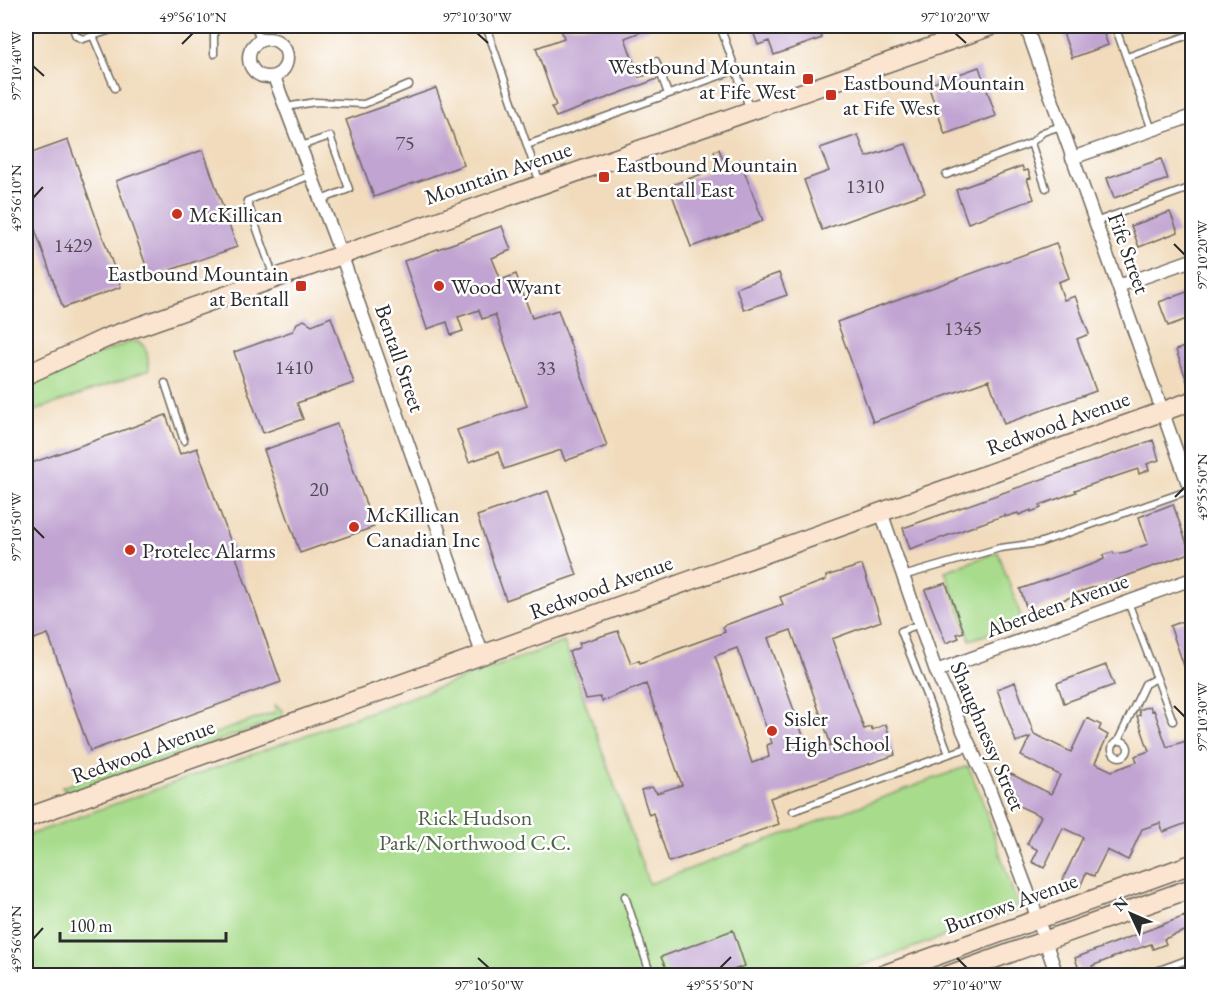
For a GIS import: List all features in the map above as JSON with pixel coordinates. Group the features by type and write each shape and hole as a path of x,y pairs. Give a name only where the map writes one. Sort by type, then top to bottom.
{"street":[{"name":"Mountain Avenue","path":"26,375 106,338 991,26"},
{"name":"Fife Street","path":"1026,26 1191,486"},
{"path":"275,40 286,52 286,65 282,72 274,77 259,75 250,66 249,52 260,41 275,40"},
{"name":"Bentall Street","path":"274,77 341,254 483,656"},
{"path":"1072,158 1192,116"},
{"path":"1118,286 1192,260"},
{"name":"Redwood Avenue","path":"26,818 1192,401"},
{"name":"Shaughnessy Street","path":"881,512 936,671 989,788 1057,975"},
{"name":"Aberdeen Avenue","path":"936,671 1192,579"},
{"name":"Burrows Avenue","path":"880,975 1192,864"},
{"name":"Burrows Avenue","path":"946,975 1192,888"}],"lane":[{"path":"72,26 76,36 83,39 124,26"},
{"path":"214,26 214,54"},
{"path":"255,26 260,41"},
{"path":"486,26 540,184"},
{"path":"720,26 750,110"},
{"path":"1115,26 1152,130"},
{"path":"1127,57 1192,34"},
{"path":"93,36 115,88"},
{"path":"656,61 668,94"},
{"path":"527,145 736,70"},
{"path":"285,107 315,102 364,104 409,85"},
{"path":"946,175 1031,143 1043,132 1061,126"},
{"path":"300,147 330,136 349,189 321,200"},
{"path":"1031,143 1046,188"},
{"path":"274,278 247,201 311,175"},
{"path":"1095,222 1192,188"},
{"path":"165,383 184,441"},
{"path":"903,576 1000,548 1039,543 1191,486"},
{"path":"1128,602 1173,721"},
{"path":"920,624 901,631 949,754"},
{"path":"1118,741 1145,684 1157,678"},
{"path":"793,811 970,746"},
{"path":"624,896 651,975"},
{"path":"1143,975 1192,958"}],"green space":[{"path":"134,341 145,347 149,370 26,414 26,386 95,355"},
{"path":"998,552 1023,622 970,640 945,571"},
{"name":"Rick Hudson Park/Northwood C.C.","path":"564,642 649,884 968,766 981,797 1019,910 835,975 26,975 26,836"},
{"path":"275,705 282,710 282,718 68,794 62,787 276,712"}],"building":[{"path":"560,26 656,26 625,38 639,77 655,73 657,79 556,117 551,107 556,106 536,48 564,38"},
{"path":"751,26 817,26 822,38 774,55 769,41 758,45"},
{"path":"1074,26 1101,26 1108,45 1072,58 1062,30"},
{"path":"979,67 996,116 945,134 928,85"},
{"path":"436,88 464,165 374,197 346,120"},
{"path":"858,135 866,157 906,144 925,193 822,230 804,180 829,171 820,148"},
{"path":"68,140 121,287 63,308 26,204 26,155"},
{"path":"719,149 725,165 740,160 763,221 691,247 669,186 718,168 714,151"},
{"name":"McKillican","path":"203,150 237,247 150,277 116,181"},
{"path":"1161,159 1168,179 1114,198 1107,178"},
{"path":"1022,166 1024,171 1028,170 1031,178 1027,179 1034,199 968,223 956,190"},
{"path":"1170,212 1178,232 1139,247 1131,226"},
{"path":"502,226 511,250 492,258 501,280 516,274 532,318 558,310 607,446 565,461 561,450 504,469 498,452 469,462 457,430 527,406 495,315 482,319 479,310 458,317 463,331 451,335 447,322 427,329 404,261"},
{"path":"1056,243 1069,278 1058,282 1064,300 1075,296 1089,334 1077,339 1096,391 1004,424 989,380 873,422 837,322"},
{"path":"779,273 787,295 744,310 736,288"},
{"path":"1192,290 1192,317 1168,326 1159,302"},
{"path":"331,317 354,383 297,403 303,419 263,433 234,352 293,331 297,323 304,320 312,325"},
{"path":"1192,344 1192,390 1190,390 1176,350"},
{"name":"Protelec Alarms","path":"166,415 180,454 197,448 281,682 90,751 48,634 26,642 26,465"},
{"path":"337,424 374,527 300,553 264,450"},
{"path":"1153,440 1159,460 1147,464 1149,470 1139,474 1138,469 1075,490 1076,492 1040,505 1041,508 1031,512 1031,510 1005,517 1005,515 910,549 903,528"},
{"path":"548,491 577,575 506,600 477,516"},
{"path":"1173,504 1190,553 1028,612 1020,589 1093,564 1104,559 1103,555 1126,552 1148,544 1139,517"},
{"path":"862,565 881,621 832,639 864,729 871,727 872,730 886,724 895,755 770,798 779,824 669,862 653,813 649,815 641,790 652,787 657,793 682,785 646,684 602,701 600,697 586,699 569,652 580,647 579,643 618,631 631,663 639,660 640,663 725,632 723,626 783,604 780,597 826,580 826,576","holes":["791,630 831,745 809,752 768,638","737,648 772,743 767,745 769,757 752,763 715,656"]},
{"path":"946,583 964,632 957,634 959,638 946,643 925,590"},
{"path":"1189,619 1192,630 1191,686 1170,626"},
{"path":"1106,665 1114,685 1064,703 1057,683"},
{"path":"1015,682 1034,734 1071,752 1087,718 1101,725 1099,730 1108,735 1095,763 1112,771 1137,762 1135,756 1149,751 1137,716 1140,715 1139,710 1150,706 1152,711 1154,710 1167,747 1192,739 1192,821 1163,832 1160,823 1142,829 1128,860 1107,850 1094,876 1086,873 1080,887 1063,879 1083,837 1063,828 1044,868 1032,862 1038,850 1027,844 1041,816 1012,803 1017,794 1004,788 1011,774 1051,794 1060,775 1021,756 1030,737 1016,742 997,689"},
{"path":"1185,916 1190,929 1164,939 1166,944 1153,949 1151,944 1122,954 1092,966 1094,971 1081,975 1075,958"},
{"path":"733,930 745,966 719,975 717,972 707,975 669,975 661,957"}],"place":[{"name":"Westbound Mountain at Fife West","path":"808,79"},
{"name":"Eastbound Mountain at Fife West","path":"831,95"},
{"name":"Eastbound Mountain at Bentall East","path":"604,177"},
{"name":"McKillican","path":"177,214"},
{"name":"Eastbound Mountain at Bentall","path":"301,286"},
{"name":"Wood Wyant","path":"439,286"},
{"name":"McKillican Canadian Inc","path":"354,527"},
{"name":"Protelec Alarms","path":"130,550"},
{"name":"Sisler High School","path":"772,731"}]}
